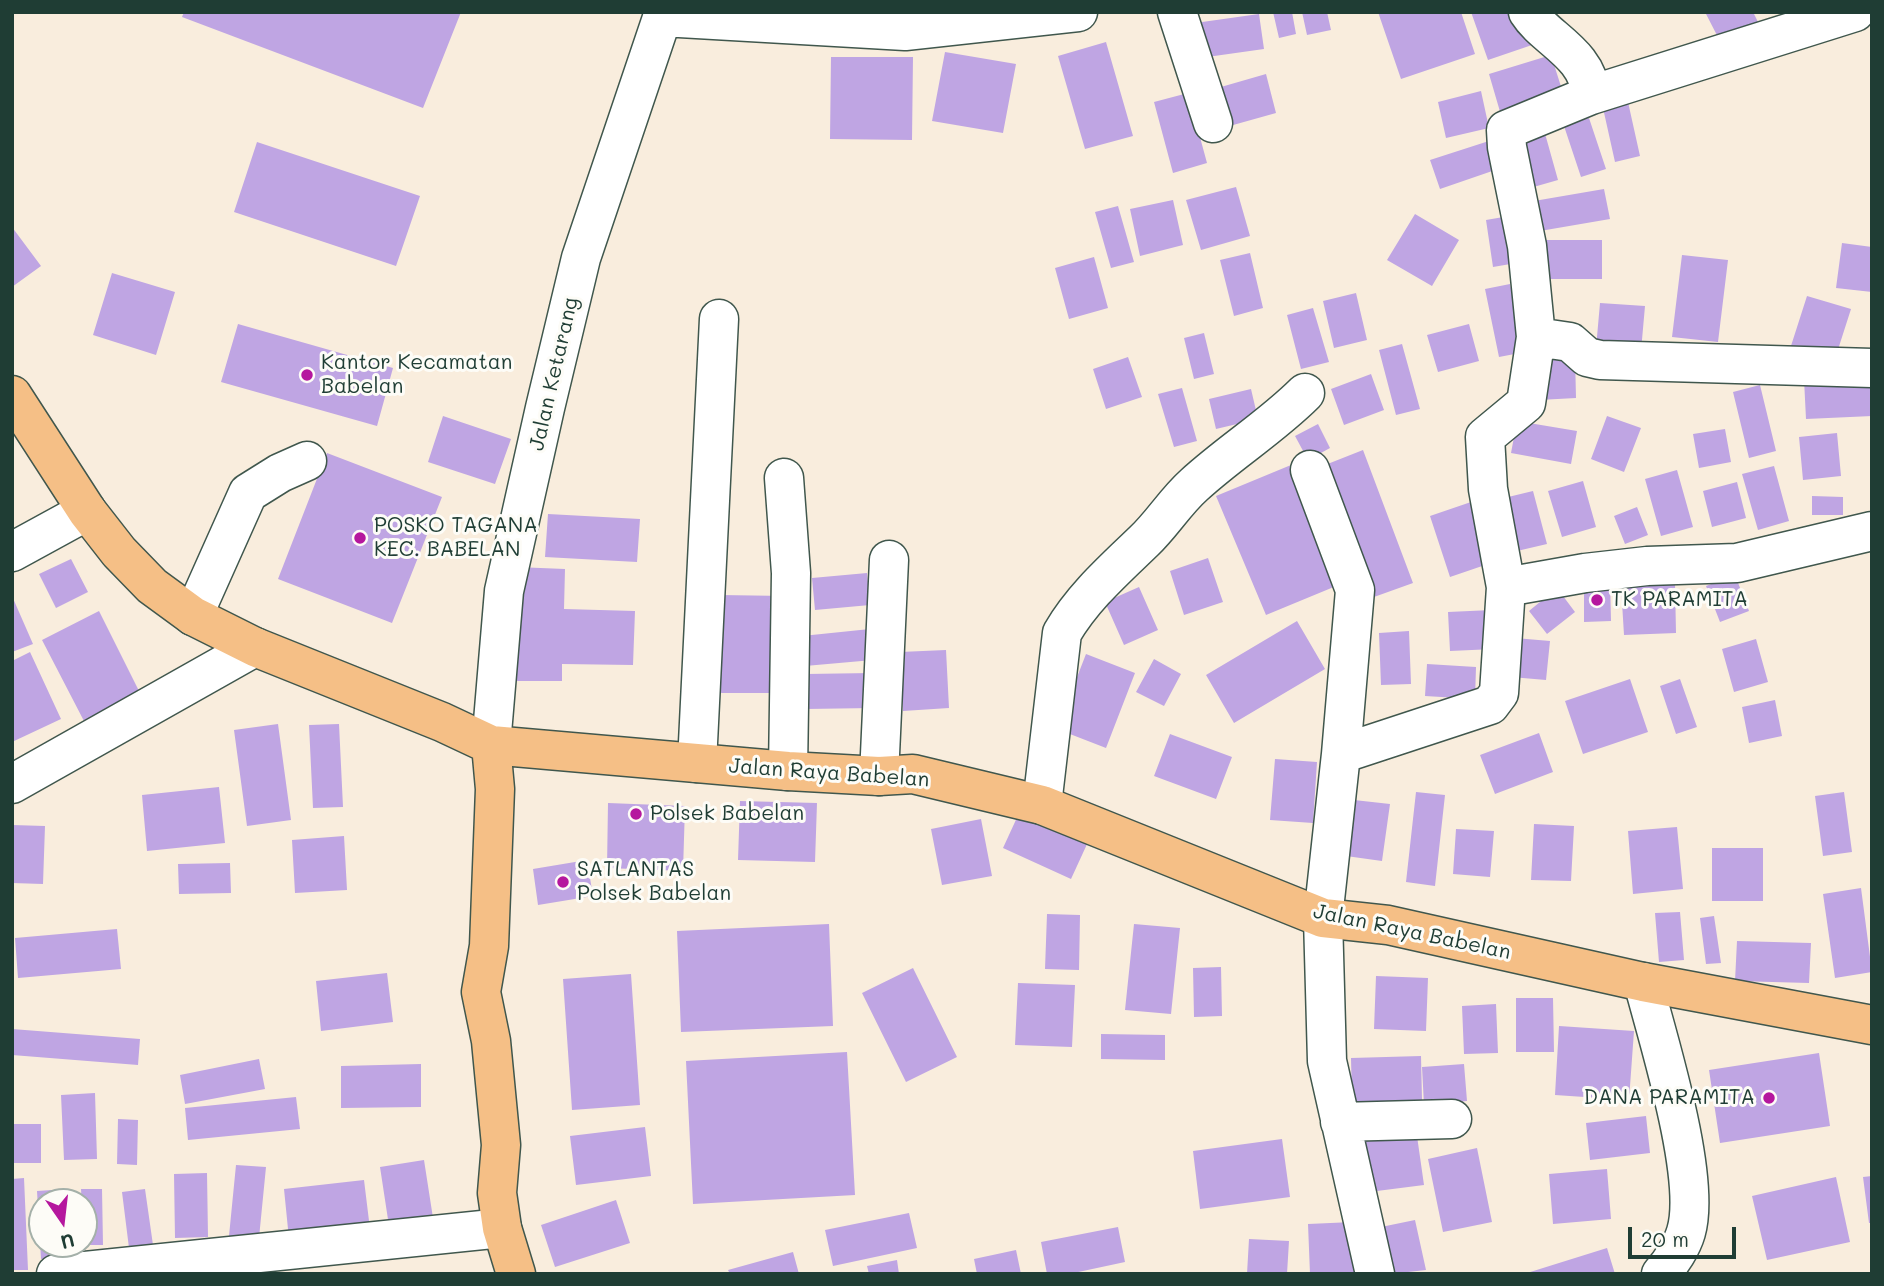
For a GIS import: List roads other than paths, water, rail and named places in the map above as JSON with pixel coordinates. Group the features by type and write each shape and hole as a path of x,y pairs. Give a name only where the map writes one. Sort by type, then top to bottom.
{"main road":[{"name":"Jalan Raya Babelan","path":"12,395 87,511 119,552 152,586 193,616 255,648 442,722 491,745 788,771 879,776 913,774 1042,805 1323,918 1388,925 1643,982 1872,1025"},
{"path":"491,745 495,789 489,933 481,992 495,1079 501,1144 497,1193 502,1228 516,1274"}],"street":[{"path":"663,14 905,31 1078,12"},
{"path":"1177,12 1213,123"},
{"path":"1528,12 1565,45 1585,76 1591,95"},
{"path":"1341,754 1490,705 1499,693 1506,587 1488,489 1485,437 1526,403 1536,337 1527,246 1505,139 1506,130 1591,95 1855,12"},
{"name":"Jalan Ketarang","path":"491,745 504,592 545,408 581,258 663,14"},
{"path":"697,763 719,318"},
{"path":"1536,337 1570,342 1587,357 1600,360 1872,368"},
{"path":"1042,805 1062,633 1073,614 1194,484 1276,423 1306,393"},
{"path":"193,616 248,494 280,472 307,461"},
{"path":"1310,470 1355,590 1323,918 1323,985 1327,1061 1375,1274"},
{"path":"784,478 792,573 788,771"},
{"path":"12,552 87,511"},
{"path":"1506,587 1634,567 1737,563 1872,531"},
{"path":"879,776 888,561"},
{"path":"12,784 255,648"},
{"path":"1643,982 1680,1127 1688,1191 1686,1231 1669,1266 1661,1274"},
{"path":"1340,1122 1452,1119"},
{"path":"57,1274 502,1228"}],"place":[{"name":"Kantor Kecamatan Babelan","path":"307,375"},
{"name":"POSKO TAGANA KEC. BABELAN","path":"360,538"},
{"name":"TK PARAMITA","path":"1597,600"},
{"name":"Polsek Babelan","path":"636,814"},
{"name":"SATLANTAS Polsek Babelan","path":"563,882"},
{"name":"DANA PARAMITA","path":"1769,1098"}]}
